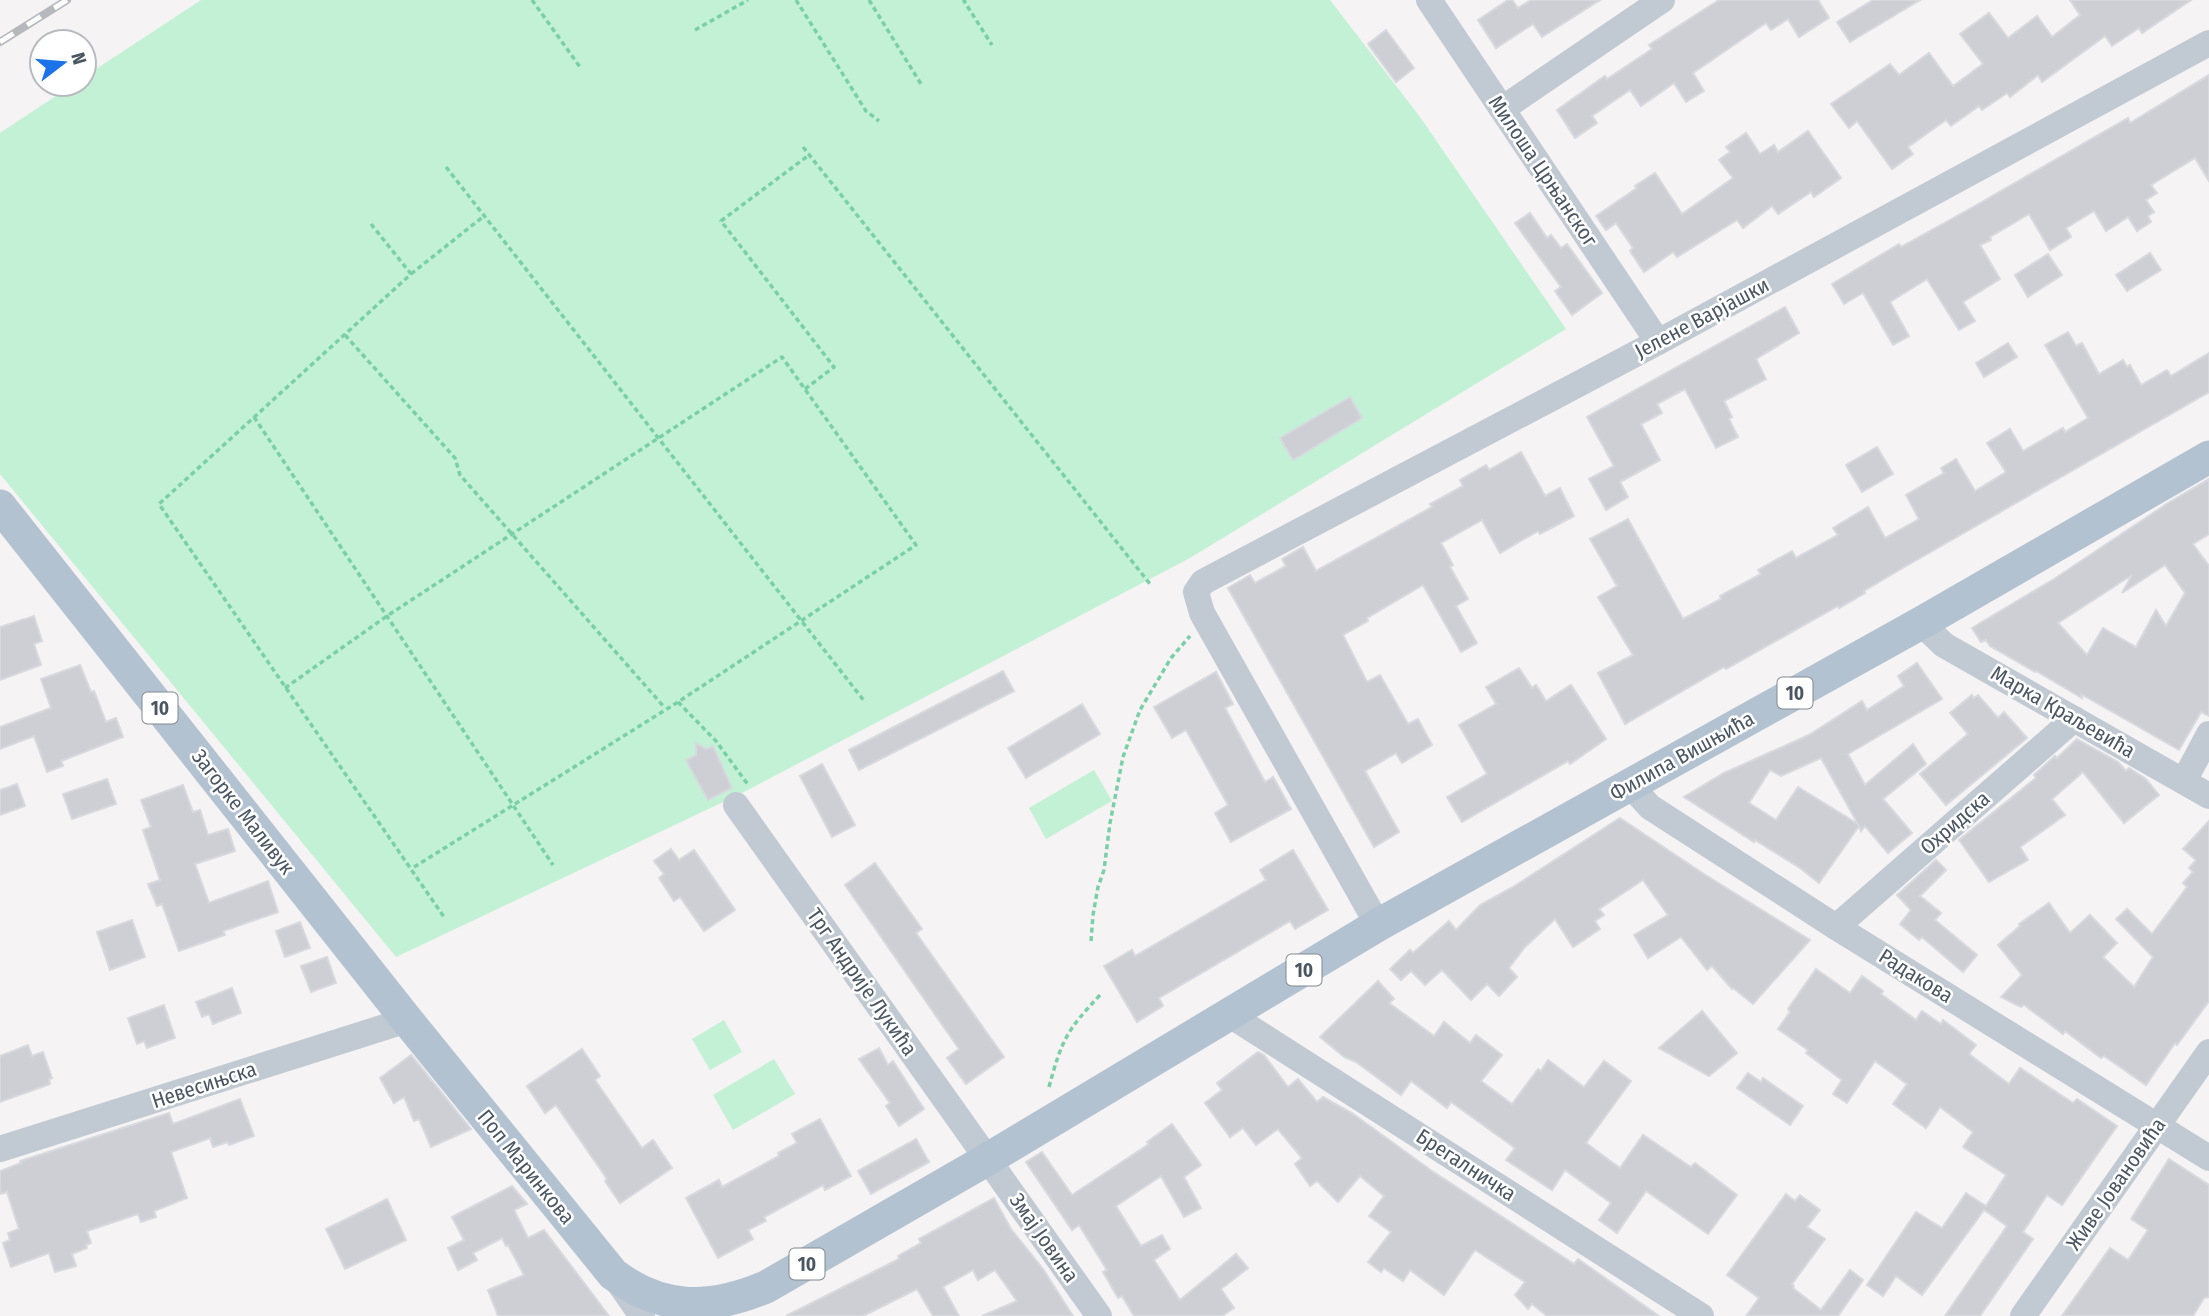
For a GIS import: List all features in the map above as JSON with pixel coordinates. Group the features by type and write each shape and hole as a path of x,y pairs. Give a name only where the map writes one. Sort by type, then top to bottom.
{"main road":[{"name":"Филипа Вишњића","path":"1230,1015 1378,925 1921,623 2209,457"},
{"name":"Загорке Маливук","path":"0,506 407,1020"},
{"name":"10","path":"613,1274 629,1286 667,1302 717,1309 766,1287 1230,1015"},
{"name":"Поп Маринкова","path":"407,1020 613,1274"}],"street":[{"name":"Милоша Црњанског","path":"1429,0 1658,342"},
{"path":"1502,109 1662,0"},
{"name":"Јелене Варјашки","path":"1206,620 1196,593 1203,582 1212,576 1658,342 2209,43"},
{"path":"1206,620 1378,925"},
{"name":"Марка Краљевића","path":"1921,623 1944,645 2209,796"},
{"name":"Охридска","path":"1836,927 2074,719"},
{"path":"2184,781 2209,734"},
{"name":"Радакова","path":"1630,785 1650,807 1836,927 2209,1158"},
{"name":"Трг Андрије Лукића","path":"746,800 988,1159"},
{"name":"Брегалничка","path":"1230,1015 1701,1316"},
{"name":"Невесињска","path":"0,1149 407,1020"},
{"name":"Живе Јовановића","path":"2023,1316 2209,1052"},
{"name":"Змај Јовина","path":"988,1159 1099,1316"},
{"name":"Поп Маринкова","path":"613,1274 642,1316"}],"path":[{"path":"532,0 580,67"},
{"path":"695,30 748,0"},
{"path":"796,0 866,111 879,121"},
{"path":"869,0 921,84"},
{"path":"965,0 992,45"},
{"path":"803,147 1150,584"},
{"path":"805,389 834,367 721,221 809,155"},
{"path":"446,167 865,702"},
{"path":"444,917 159,504 411,274 484,216"},
{"path":"371,224 411,274"},
{"path":"345,335 455,458 460,475 665,708"},
{"path":"285,688 387,616 782,357 916,545 678,702 411,869"},
{"path":"254,417 553,865"},
{"path":"1091,941 1093,915 1104,870 1123,757 1140,710 1171,658 1206,620"},
{"path":"678,702 716,741 746,800"},
{"path":"1049,1087 1065,1037 1074,1022 1101,994"}],"green space":[{"path":"201,0 1330,0 1420,117 1566,329 1190,558 740,794 396,957 0,474 0,133 53,98 98,98 98,68"},
{"path":"1094,770 1112,801 1046,839 1029,808"},
{"path":"724,1020 742,1052 710,1070 692,1039"},
{"path":"774,1059 795,1094 733,1130 713,1095"}],"building":[{"path":"1512,0 1518,8 1531,0 1600,0 1542,37 1533,24 1496,48 1478,20"},
{"path":"1719,0 1818,0 1829,18 1799,37 1788,19 1771,30 1766,23 1693,73 1704,91 1686,102 1674,83 1641,106 1630,90 1592,116 1597,123 1575,138 1557,110 1605,76 1607,79 1652,49 1649,45"},
{"path":"1873,0 1920,0 1850,42 1837,22"},
{"path":"2070,0 2191,0 2142,33 2139,28 2112,46 2105,36 2042,82 2038,75 2010,97 2007,93 1982,110 1979,106 1951,126 1946,120 1908,147 1913,154 1892,169 1857,121 1849,128 1831,104 1890,64 1899,75 1929,53 1953,86 1983,64 1960,34 1989,13 2008,38 2037,16 2052,37 2080,15"},
{"path":"1386,30 1414,68 1396,82 1368,44"},
{"path":"2209,75 2209,181 2195,158 2151,185 2157,193 2146,200 2154,212 2148,216 2151,222 2137,231 2128,217 2106,231 2094,211 2066,228 2071,237 2050,250 2029,214 1990,237 1991,240 1980,245 2000,279 1963,302 1975,321 1959,330 1927,279 1890,302 1909,336 1893,345 1863,293 1844,304 1832,284 1899,244 1901,247 2128,118 2130,123"},
{"path":"1808,131 1841,178 1814,197 1811,192 1778,214 1772,206 1743,228 1737,220 1677,257 1673,252 1644,272 1630,251 1633,248 1616,223 1606,230 1596,216 1655,173 1682,214 1733,178 1719,160 1730,152 1726,147 1746,133 1760,154 1774,145 1778,152"},
{"path":"1530,213 1547,238 1551,235 1561,248 1567,244 1602,293 1572,315 1555,291 1561,287 1515,223"},
{"path":"2150,253 2161,270 2127,291 2116,275"},
{"path":"2048,254 2062,275 2028,297 2015,275"},
{"path":"1785,307 1799,333 1756,359 1766,379 1724,401 1738,437 1716,448 1685,389 1657,404 1662,413 1641,424 1660,460 1620,482 1628,497 1606,510 1589,479 1614,466 1587,417"},
{"path":"2068,332 2076,346 2082,343 2099,374 2123,360 2127,367 2130,365 2141,385 2167,370 2171,376 2209,353 2209,392 1901,569 1839,608 1838,606 1726,669 1724,667 1625,724 1598,673 1633,655 1598,597 1617,586 1590,539 1628,519 1683,619 1721,599 1720,596 1761,574 1758,570 1792,551 1796,558 1838,535 1833,528 1868,507 1885,538 1919,519 1906,495 1944,473 1941,468 1956,459 1975,491 2006,472 1987,443 2010,429 2023,451 2063,428 2065,432 2088,418 2045,345"},
{"path":"2008,343 2017,357 1984,377 1976,363"},
{"path":"1350,397 1362,418 1293,460 1280,438"},
{"path":"1877,447 1893,474 1862,492 1846,465"},
{"path":"1521,452 1545,496 1560,488 1574,516 1540,534 1538,531 1500,553 1482,520 1441,543 1453,565 1450,567 1468,599 1456,606 1477,643 1461,652 1423,585 1343,635 1367,682 1380,675 1408,724 1418,719 1432,745 1402,763 1396,753 1365,771 1399,832 1374,847 1228,588 1250,575 1255,583 1286,566 1282,559 1303,547 1316,571 1432,507 1430,504 1463,486 1460,480 1486,465 1489,470"},
{"path":"2209,479 2209,534 2193,544 2209,566 2209,716 2201,712 2179,750 2081,694 2082,698 2035,672 1990,646 1986,640 1981,642 1972,628 2054,579","holes":["2165,565 2185,593 2166,626 2156,610 2136,647 2103,628 2087,655 2058,623 2132,575 2122,593"]},
{"path":"34,616 42,641 34,644 41,665 0,680 0,627"},
{"path":"1917,663 1942,699 1848,754 1865,785 1913,744 1926,764 1883,799 1912,833 1888,853 1865,826 1861,831 1859,826 1819,883 1800,868 1684,797 1724,773 1809,735 1862,701 1867,710 1904,686 1898,676","holes":["1821,758 1858,824 1798,787 1776,820 1749,803 1770,770 1781,776"]},
{"path":"80,665 106,722 116,718 123,737 61,761 63,766 47,772 34,736 0,749 0,727 51,708 41,679"},
{"path":"1519,668 1532,688 1536,685 1546,701 1571,685 1606,739 1570,764 1568,761 1462,822 1447,797 1487,774 1459,725 1496,704 1486,687"},
{"path":"1003,671 1014,691 859,770 849,750"},
{"path":"1216,672 1233,704 1225,708 1265,782 1273,777 1291,809 1231,842 1215,813 1228,805 1186,730 1172,738 1154,707"},
{"path":"1972,695 1974,698 1978,695 1998,718 2004,712 2027,738 1946,805 1920,774 1968,734 1950,713"},
{"path":"1082,704 1100,734 1026,778 1008,748"},
{"path":"2077,739 2118,762 2126,771 2129,768 2146,779 2159,795 2124,823 2083,772 2052,799 2065,815 2020,847 2028,860 1989,882 1959,840 2036,778 2034,775"},
{"path":"696,743 706,749 713,746 732,788 708,800 686,760 696,755"},
{"path":"822,764 855,825 832,837 800,776"},
{"path":"107,779 116,804 72,819 63,794"},
{"path":"17,784 25,806 0,815 0,790"},
{"path":"183,785 193,812 200,810 208,835 228,829 235,851 195,864 209,903 268,881 278,912 223,931 225,935 179,951 162,904 157,906 148,884 160,880 143,830 151,827 141,800"},
{"path":"1620,818 1810,940 1753,1004 1732,989 1712,966 1707,970 1681,937 1648,958 1634,935 1668,915 1643,880 1599,909 1604,915 1595,921 1600,929 1573,947 1555,919 1525,947 1509,968 1517,977 1499,996 1487,984 1471,1000 1442,970 1425,985 1411,971 1401,980 1390,969 1410,950 1413,953 1449,921 1456,930 1480,905 1513,887"},
{"path":"2209,821 2209,1001 2146,1085 2104,1056 2101,1058 2065,1031 2063,1034 2024,1005 2021,1007 2001,997 2022,975 1998,945 2020,926 2019,924 2049,903 2070,933 2090,915 2117,943 2103,957 2134,987 2153,957 2116,919 2127,909 2152,934 2187,887 2183,883 2193,872 2189,868 2196,860 2183,849"},
{"path":"671,849 679,860 694,850 735,910 704,931 680,897 674,901 659,878 664,874 654,861"},
{"path":"1293,850 1328,910 1295,929 1290,921 1159,998 1163,1006 1137,1022 1104,966 1132,950 1135,956 1266,880 1260,870"},
{"path":"1936,860 1946,870 1920,896 1941,913 1935,920 1977,955 1963,972 1922,937 1919,940 1900,924 1911,910 1897,895"},
{"path":"875,863 922,929 916,933 1004,1057 966,1084 947,1058 959,1049 845,885"},
{"path":"132,920 145,957 110,970 97,932"},
{"path":"300,922 310,948 285,957 276,931"},
{"path":"327,957 336,983 311,992 301,966"},
{"path":"1816,969 1850,993 1862,976 1916,1020 1922,1011 1941,1024 1943,1020 1976,1045 1969,1054 2009,1084 2020,1068 2073,1103 2077,1099 2117,1126 2062,1205 2047,1195 2023,1232 2033,1239 1980,1316 1945,1316 2007,1226 1984,1210 1922,1295 1896,1276 1883,1296 1867,1285 1916,1212 1942,1228 1966,1193 1986,1206 2006,1175 1963,1147 1973,1132 1940,1107 1926,1128 1893,1104 1907,1084 1875,1061 1847,1103 1833,1094 1842,1080 1806,1053 1808,1050 1778,1029 1790,1012 1788,1009"},
{"path":"1378,981 1394,999 1389,1003 1434,1036 1444,1022 1470,1043 1476,1035 1502,1055 1481,1081 1512,1104 1548,1060 1584,1087 1604,1061 1631,1081 1586,1143 1620,1168 1643,1135 1691,1167 1695,1163 1737,1195 1708,1234 1646,1191 1617,1233 1599,1220 1611,1203 1565,1170 1552,1190 1506,1160 1515,1148 1451,1102 1447,1108 1411,1081 1401,1095 1356,1062 1344,1057 1320,1037"},
{"path":"232,988 241,1013 213,1024 209,1014 202,1017 196,1002"},
{"path":"164,1005 175,1038 147,1048 144,1041 137,1044 128,1018"},
{"path":"1702,1011 1737,1053 1709,1076 1659,1048"},
{"path":"28,1045 32,1056 43,1052 52,1078 49,1079 50,1084 0,1102 0,1056"},
{"path":"879,1048 888,1065 893,1061 924,1109 899,1126 886,1106 890,1103 859,1059"},
{"path":"582,1049 600,1076 595,1080 642,1148 653,1140 672,1168 620,1203 605,1181 607,1179 556,1105 545,1113 527,1086"},
{"path":"1258,1052 1264,1055 1288,1087 1298,1079 1317,1102 1323,1097 1352,1113 1432,1171 1574,1264 1578,1259 1659,1316 1547,1316 1532,1304 1528,1309 1515,1295 1525,1282 1475,1250 1444,1295 1410,1270 1403,1281 1384,1268 1381,1272 1368,1262 1391,1232 1369,1216 1384,1196 1360,1176 1338,1202 1317,1181 1310,1186 1295,1164 1302,1158 1278,1129 1256,1145 1243,1128 1230,1137 1205,1103 1222,1090 1217,1083"},
{"path":"411,1055 471,1129 431,1147 419,1119 414,1121 404,1097 394,1103 380,1078"},
{"path":"1748,1073 1761,1082 1763,1078 1803,1106 1790,1125 1737,1088"},
{"path":"240,1099 254,1136 229,1145 228,1142 213,1147 210,1138 171,1152 187,1198 154,1211 156,1217 141,1222 138,1214 87,1231 91,1243 86,1245 87,1248 72,1254 76,1266 55,1272 49,1253 11,1267 3,1243 10,1240 8,1233 19,1229 7,1192 0,1194 0,1171 21,1163 20,1161 169,1113 173,1124"},
{"path":"820,1119 851,1176 825,1190 823,1185 764,1217 766,1221 748,1230 753,1239 718,1258 686,1198 719,1180 722,1187 779,1156 778,1153 797,1143 792,1134"},
{"path":"1172,1124 1201,1165 1184,1177 1201,1208 1184,1217 1161,1176 1116,1206 1141,1246 1162,1235 1170,1249 1154,1260 1180,1300 1236,1254 1248,1268 1221,1289 1234,1308 1222,1316 1134,1316 1122,1296 1118,1298 1103,1272 1107,1270 1079,1225 1072,1230 1026,1162 1042,1152 1072,1195 1149,1144 1147,1142"},
{"path":"916,1139 929,1162 871,1194 858,1171"},
{"path":"2169,1159 2209,1185 2209,1297 2204,1298 2193,1316 2062,1316 2110,1248 2128,1260 2148,1230 2131,1219"},
{"path":"512,1186 527,1204 514,1210 528,1238 544,1230 609,1316 498,1316 488,1290 524,1275 502,1238 473,1253 477,1260 458,1270 448,1248 464,1240 452,1217"},
{"path":"1786,1194 1795,1201 1800,1195 1820,1210 1807,1227 1825,1239 1792,1284 1793,1288 1821,1310 1850,1270 1863,1280 1838,1316 1746,1316 1759,1298 1727,1275"},
{"path":"994,1198 1011,1229 1043,1269 1073,1316 982,1316 1017,1301 995,1270 978,1280 973,1270 943,1287 959,1316 933,1316 917,1289 863,1316 786,1316 899,1259 898,1256 921,1243 919,1239"},
{"path":"387,1199 406,1240 345,1269 326,1229"}],"railway":[{"path":"0,42 67,0"}]}
